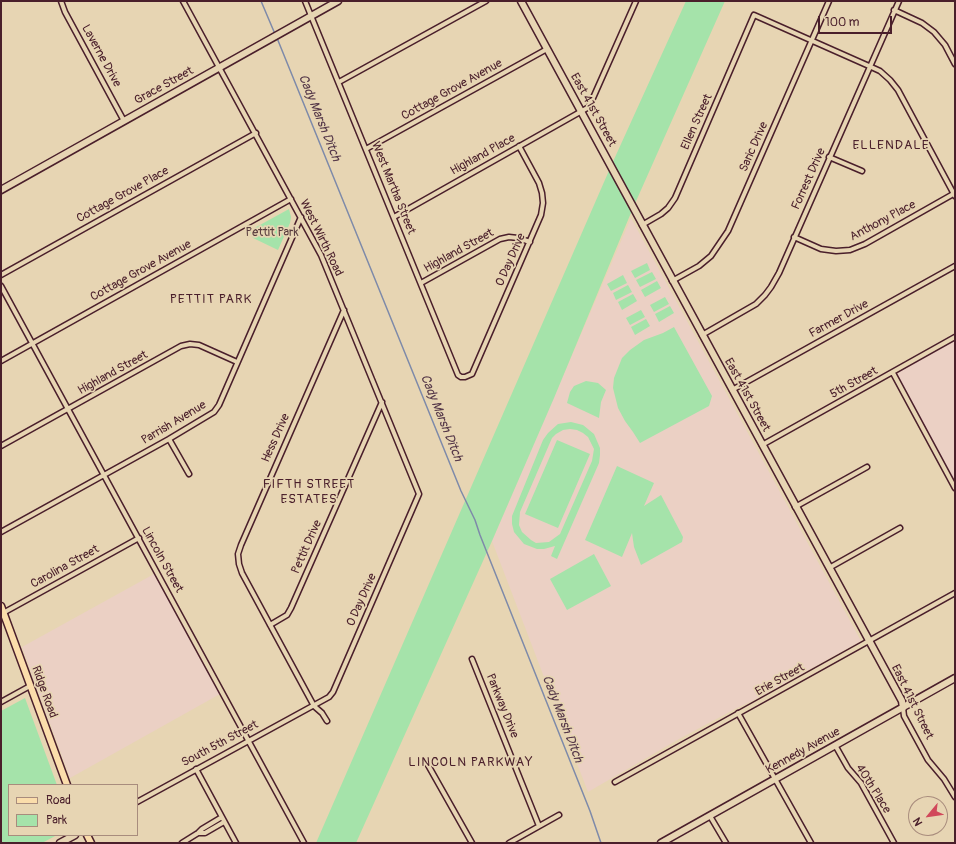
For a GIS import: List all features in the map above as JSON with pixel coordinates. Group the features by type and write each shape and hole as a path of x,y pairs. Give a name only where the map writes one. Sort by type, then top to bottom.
{"main road":[{"name":"Ridge Road","path":"2,611 67,784"}],"street":[{"name":"Laverne Drive","path":"61,1 65,12 124,120"},
{"name":"West Wirth Road","path":"183,1 321,255 419,494"},
{"name":"West Martha Street","path":"305,1 458,375 465,377"},
{"name":"Grace Street","path":"1,190 338,1"},
{"path":"339,82 486,1"},
{"name":"East 41st Street","path":"521,1 868,642 902,701 904,716 928,760 944,779 955,797"},
{"path":"582,112 590,107 636,1"},
{"name":"Saric Drive","path":"672,281 699,266 711,256 728,231 829,1"},
{"name":"Forrest Drive","path":"702,335 746,311 765,295 779,273 869,66 899,1"},
{"path":"894,10 922,22 934,32 944,45 955,64"},
{"name":"Ellen Street","path":"642,225 661,214 668,208 675,198 754,15 812,41"},
{"path":"812,41 880,71 898,90 955,194"},
{"name":"Cottage Grove Avenue","path":"366,149 547,49"},
{"name":"Highland Place","path":"394,217 582,112"},
{"name":"Cottage Grove Place","path":"1,275 256,133"},
{"name":"O Day Drive","path":"465,377 472,374 541,215 543,203 539,183 519,146"},
{"path":"829,157 862,171"},
{"name":"Anthony Place","path":"794,237 821,249 836,251 850,250 865,244 955,194"},
{"name":"Cottage Grove Avenue","path":"1,361 291,199"},
{"name":"Parrish Avenue","path":"1,532 169,439 214,412 219,405 301,217"},
{"name":"Highland Street","path":"421,284 500,240 510,237 530,242"},
{"name":"Farmer Drive","path":"732,390 955,266"},
{"name":"Lincoln Street","path":"1,286 304,843"},
{"name":"Hess Drive","path":"327,721 322,713 314,706 242,573 238,554 344,310"},
{"name":"5th Street","path":"762,446 955,337"},
{"name":"Highland Street","path":"1,446 181,346 199,344 237,362"},
{"path":"893,373 955,488"},
{"name":"Pettit Drive","path":"270,625 287,615 291,608 382,402"},
{"path":"169,439 189,474"},
{"path":"795,507 867,467"},
{"name":"O Day Drive","path":"314,706 329,697 333,692 419,494"},
{"path":"829,568 900,528"},
{"name":"Carolina Street","path":"2,611 139,538"},
{"name":"Erie Street","path":"615,782 738,713 744,712 955,593"},
{"name":"Parkway Drive","path":"472,659 539,826"},
{"name":"Kennedy Avenue","path":"662,843 955,678"},
{"path":"1,702 30,686"},
{"name":"South 5th Street","path":"138,801 314,706"},
{"path":"738,713 811,843"},
{"name":"40th Place","path":"835,745 848,768 861,783 894,843"},
{"path":"428,765 472,843"},
{"path":"196,769 236,843"},
{"path":"509,843 559,815"},
{"path":"710,816 726,843"},
{"path":"182,843 222,817"},
{"path":"198,833 205,833 224,822"},
{"path":"64,842 73,836"}],"shaded area":[{"path":"631,218 861,641 679,739 588,792 492,541"},
{"path":"955,337 955,488 893,373"},
{"path":"154,574 220,694 70,778 22,647"}],"green space":[{"path":"686,1 725,1 633,208 554,398 492,541 356,843 316,843 611,166"},
{"name":"Pettit Park","path":"289,209 291,217 290,223 278,250 253,238 249,231"},
{"path":"647,263 650,270 635,278 631,271"},
{"path":"652,272 656,279 640,287 636,280"},
{"path":"623,275 627,283 611,291 607,284"},
{"path":"657,281 661,288 645,297 641,290"},
{"path":"628,285 632,292 616,300 613,293"},
{"path":"633,294 637,301 622,310 618,302"},
{"path":"665,297 669,304 654,312 650,305"},
{"path":"670,306 674,313 659,322 655,314"},
{"path":"641,310 645,317 630,325 626,318"},
{"path":"646,319 650,326 635,335 631,327"},
{"path":"674,327 712,396 709,406 640,443 618,408 613,388 614,378 622,358 630,350 644,340"},
{"path":"586,381 598,383 606,390 601,402 599,418 567,403 570,392 574,386"},
{"path":"571,422 583,425 594,434 600,448 600,455 599,463 557,559 551,556 555,546 537,549 524,544 514,532 512,516 543,440 558,424","holes":["563,430 577,430 588,437 594,449 592,461 560,534 549,542 536,543 522,532 519,525 520,512 552,438"]},
{"path":"557,440 590,454 558,528 525,514"},
{"path":"617,466 654,483 644,506 661,495 683,537 682,542 641,565 634,547 632,533 622,557 585,540"},
{"path":"594,554 611,586 567,610 550,579"},
{"path":"25,698 57,784 8,784 8,836 55,836 42,843 1,843 1,711"}],"waterway":[{"name":"Cady Marsh Ditch","path":"261,1 275,34"},
{"name":"Cady Marsh Ditch","path":"277,38 461,491 475,520 590,811 601,843"}],"district":[{"name":"ELLENDALE","path":"891,146"},
{"name":"PETTIT PARK","path":"211,300"},
{"name":"FIFTH STREET ESTATES","path":"309,492"},
{"name":"LINCOLN PARKWAY","path":"471,763"}]}
